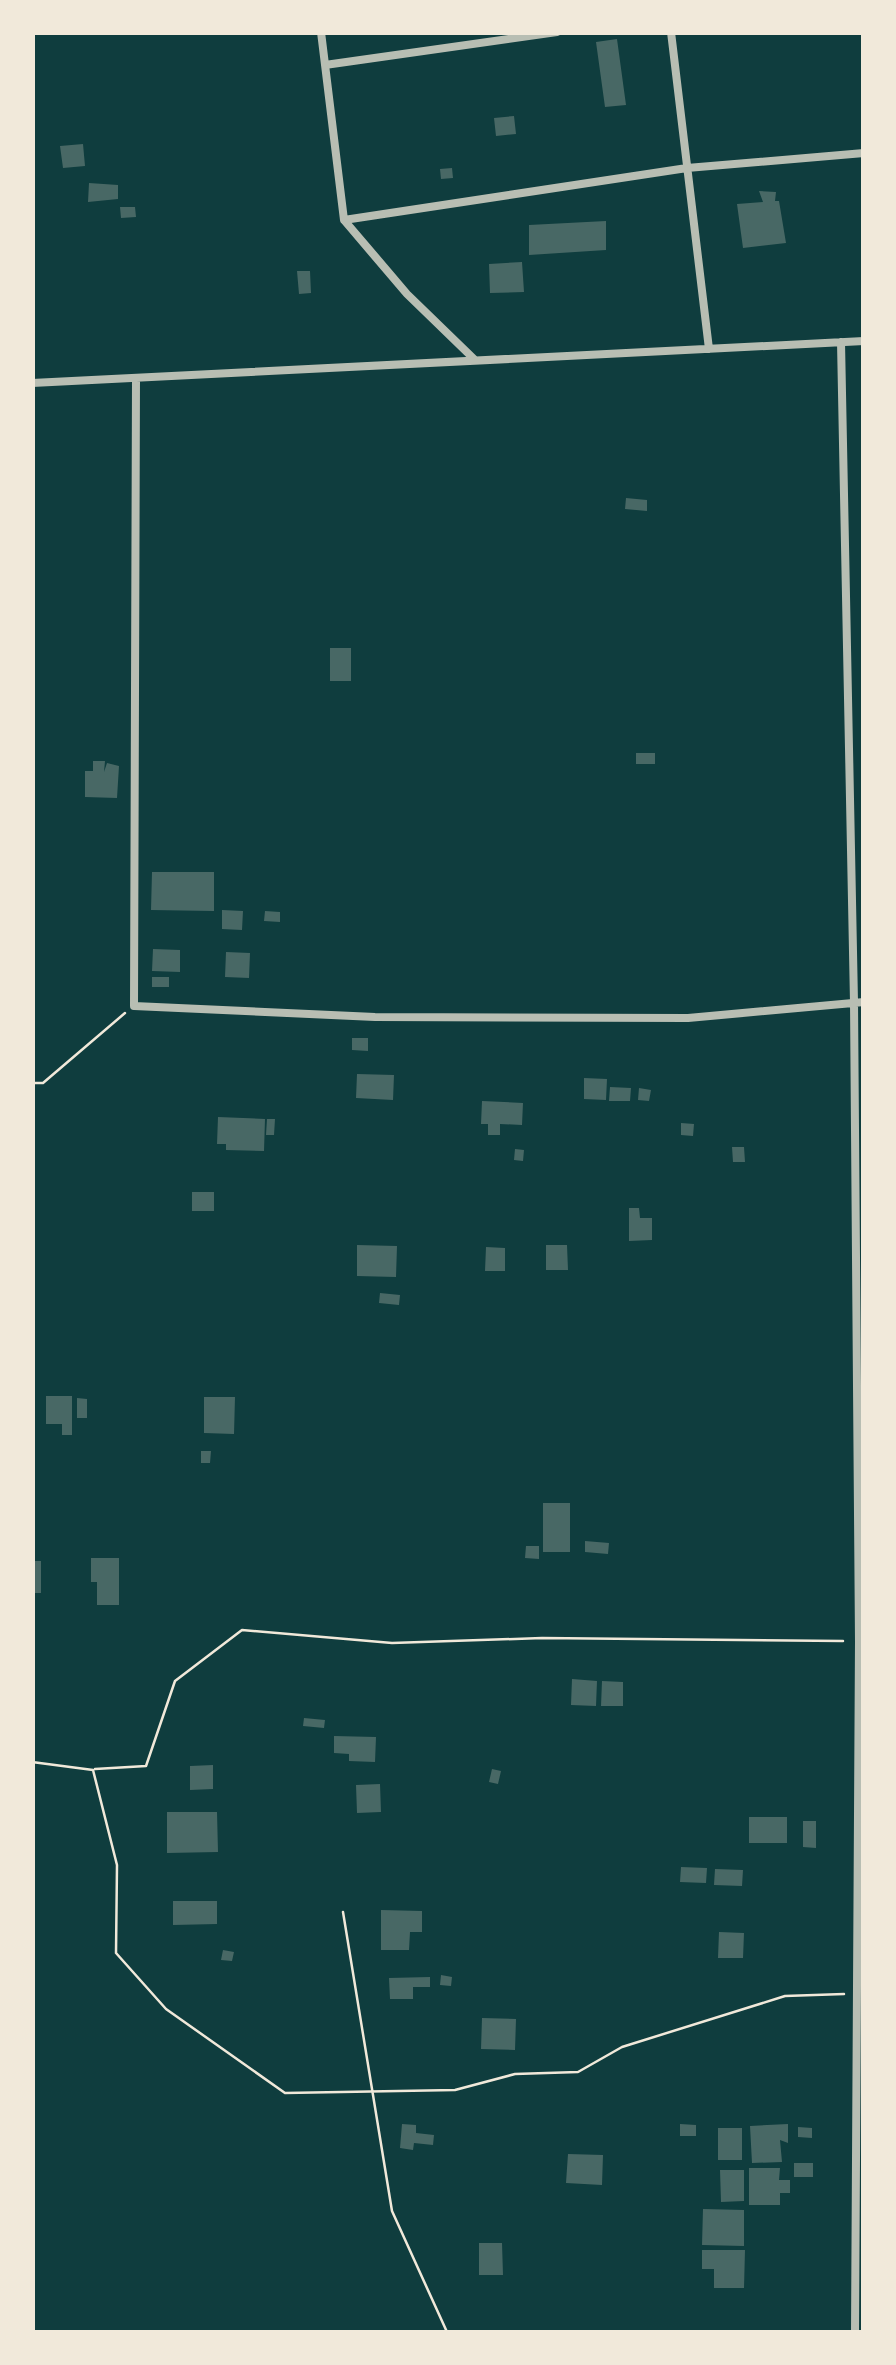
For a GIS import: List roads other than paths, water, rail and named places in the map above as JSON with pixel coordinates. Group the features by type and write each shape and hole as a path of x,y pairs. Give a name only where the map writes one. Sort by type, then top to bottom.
{"street":[{"path":"321,32 344,220 407,294 476,360"},
{"path":"325,64 557,32"},
{"path":"671,32 709,348"},
{"path":"344,220 687,168 864,153"},
{"path":"32,383 864,341"},
{"path":"840,342 859,1002 861,1641 855,2332"},
{"path":"136,378 134,1006 375,1017 688,1018 859,1002"}]}
